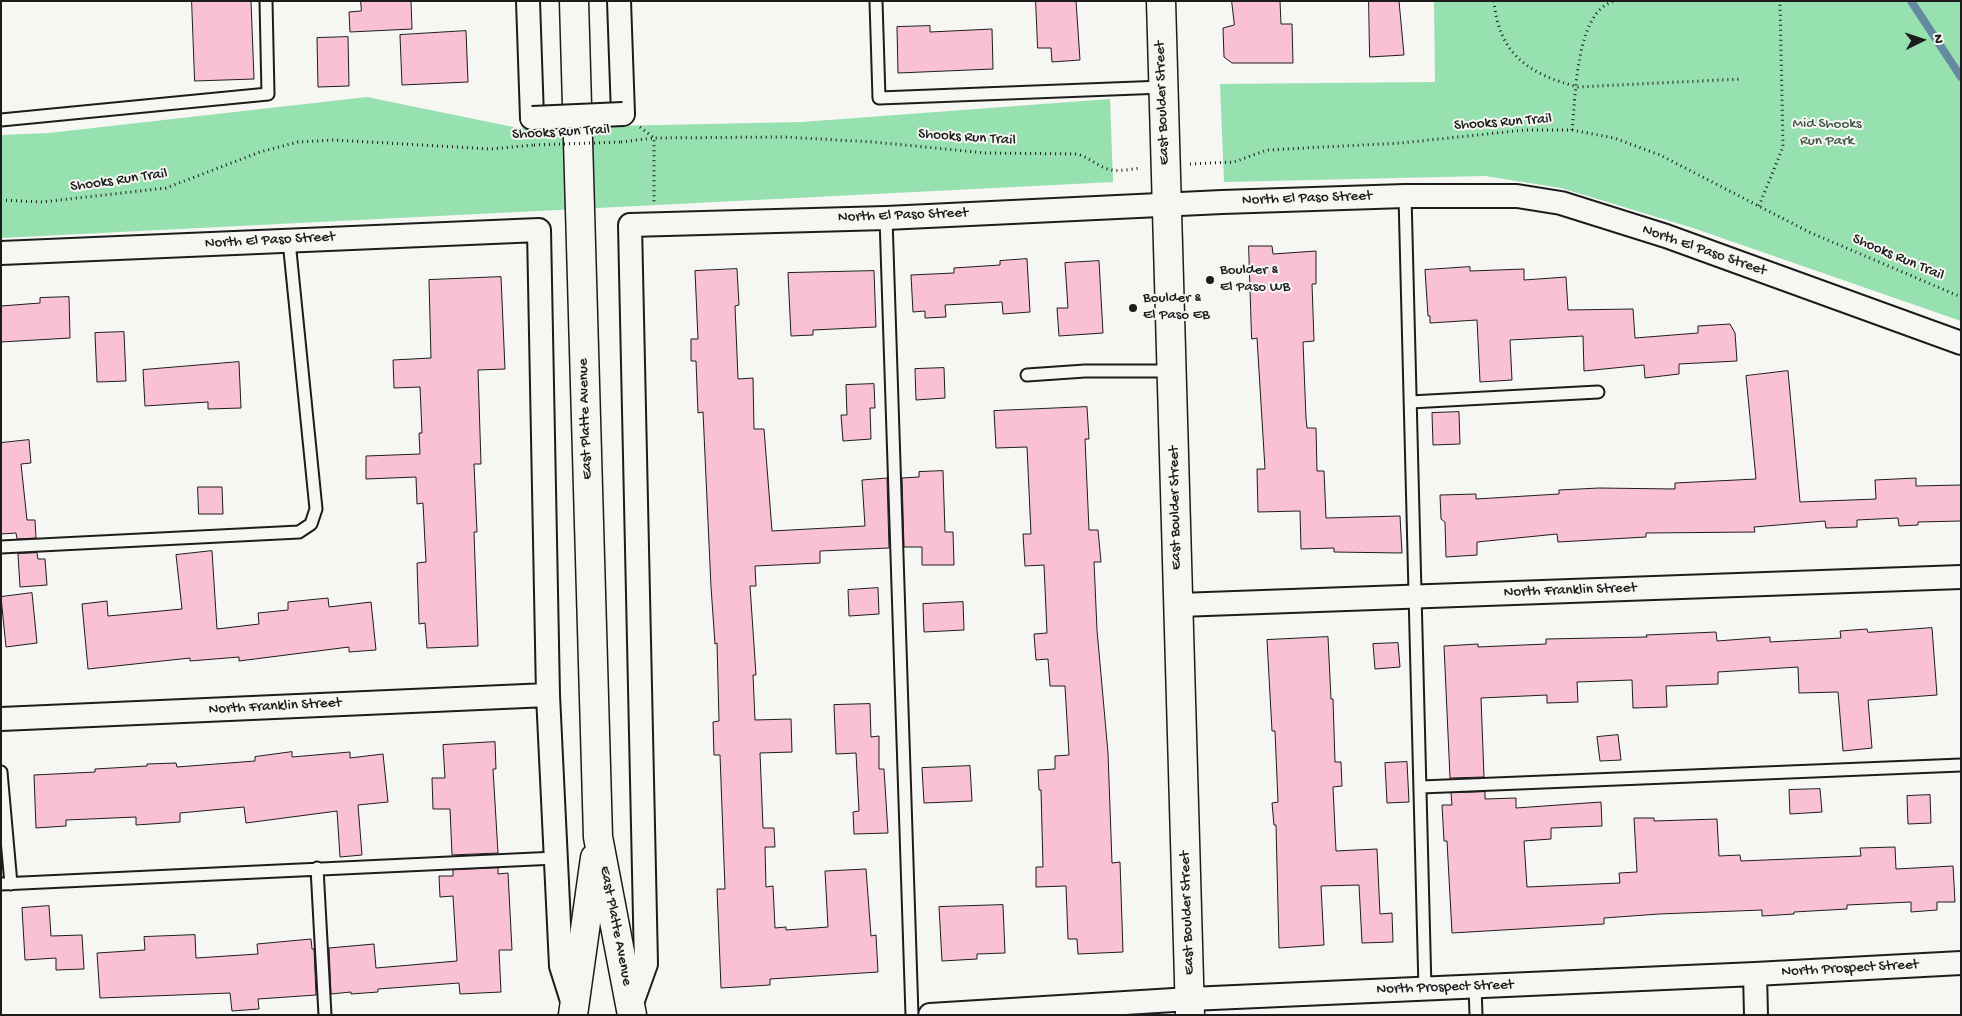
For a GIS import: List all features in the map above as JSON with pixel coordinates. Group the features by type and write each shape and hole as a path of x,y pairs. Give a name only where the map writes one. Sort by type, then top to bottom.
{"main road":[{"name":"East Platte Avenue","path":"574,1 598,837 632,1010"},
{"name":"East Boulder Street","path":"1160,1 1173,371 1190,1007"},
{"name":"East Platte Avenue","path":"573,1009 598,837"}],"street":[{"path":"528,1 532,118 622,114 619,1"},
{"name":"North El Paso Street","path":"632,1010 646,964 630,225 886,218 1167,204 1405,196 1517,196 1560,203 1666,236 1961,343"},
{"name":"North El Paso Street","path":"1,254 539,230 548,695"},
{"name":"North Franklin Street","path":"1178,605 1961,577"},
{"path":"548,695 561,966 573,1009"},
{"name":"North Franklin Street","path":"1,719 548,695"},
{"name":"North Prospect Street","path":"930,1015 1190,1007 1475,986 1755,974 1961,962"},
{"path":"1755,974 1756,1015"}],"lane":[{"path":"1,120 268,94 266,1"},
{"path":"876,1 879,98 1163,87"},
{"path":"1405,196 1425,989"},
{"path":"886,218 912,1015"},
{"path":"1,547 299,532 311,524 316,509 290,240"},
{"path":"1026,375 1085,371 1173,371"},
{"path":"1410,402 1598,392"},
{"path":"1421,787 1961,764"},
{"path":"1,772 6,884 556,858"},
{"path":"317,868 325,1015"},
{"path":"1475,986 1476,1015"}],"path":[{"path":"1494,1 1496,24 1516,58 1556,81 1578,87 1741,79"},
{"path":"1572,130 1581,46 1590,20 1607,3 1615,1"},
{"path":"1759,206 1782,147 1780,1"},
{"name":"Shooks Run Trail","path":"1193,164 1234,162 1267,150 1392,144 1525,130 1572,130 1614,138 1660,155 1809,232 1961,297"},
{"name":"Shooks Run Trail","path":"1,200 33,202 166,188 260,152 298,142 334,140 491,149 534,145 621,142 654,138 784,137 883,143 986,153 1057,152 1077,154 1091,158 1106,168 1127,170"},
{"path":"654,138 654,225"}],"green space":[{"name":"Mid Shooks Run Park","path":"1434,1 1961,1 1961,321 1693,228 1561,188 1485,176 1224,182 1220,84 1435,82"},
{"path":"367,97 518,128 802,122 1110,99 1113,182 1,238 1,135 49,133"}],"building":[{"path":"192,1 251,1 254,79 195,81"},
{"path":"361,1 411,1 412,29 350,32 349,12 361,11"},
{"path":"1036,1 1076,1 1080,60 1052,62 1051,48 1038,48"},
{"path":"1232,1 1280,1 1281,24 1292,24 1293,63 1232,63 1224,57 1223,28 1234,25"},
{"path":"1369,1 1399,1 1404,55 1370,57"},
{"path":"930,26 930,32 992,29 993,69 898,73 897,27"},
{"path":"466,31 468,82 402,85 400,35"},
{"path":"348,37 349,86 318,87 317,38"},
{"path":"1249,246 1272,246 1273,254 1316,251 1316,284 1312,284 1314,341 1303,342 1307,428 1316,428 1317,471 1324,471 1326,518 1400,516 1402,553 1334,552 1334,548 1301,549 1300,511 1258,512 1257,469 1265,469 1257,338 1252,339"},
{"path":"1027,259 1030,312 1003,314 1002,302 945,305 946,317 925,318 925,311 913,312 911,275 954,273 954,268 1000,265 1000,261"},
{"path":"1099,261 1103,333 1059,336 1057,308 1068,308 1065,263"},
{"path":"1470,267 1470,271 1524,269 1524,280 1566,277 1568,310 1633,309 1635,338 1698,333 1698,326 1730,324 1735,333 1737,361 1679,364 1679,374 1645,378 1644,365 1584,371 1583,336 1510,340 1512,380 1480,382 1477,320 1430,323 1430,316 1428,316 1425,270"},
{"path":"737,269 739,305 735,306 738,379 753,378 754,429 764,429 772,531 865,526 862,480 887,478 889,548 820,551 820,563 755,566 756,586 750,586 756,675 753,675 755,720 791,719 792,752 760,753 763,828 774,828 775,847 765,847 766,887 773,886 775,928 786,927 786,930 828,927 825,871 866,869 871,936 876,935 878,972 770,979 770,985 721,988 717,889 725,889 720,755 714,755 713,722 719,721 717,643 715,644 711,587 703,412 698,413 696,361 691,361 691,339 698,339 695,271"},
{"path":"874,271 876,327 813,330 813,335 791,336 788,273"},
{"path":"501,277 505,369 478,370 481,464 474,464 477,532 474,532 478,646 427,648 425,623 419,624 417,563 426,562 423,503 417,504 416,477 366,479 366,456 420,454 419,433 422,433 420,387 394,388 393,360 431,358 429,280"},
{"path":"69,297 70,338 1,342 1,306 40,303 40,298"},
{"path":"124,332 126,381 97,382 95,333"},
{"path":"239,362 241,408 208,409 208,402 145,406 143,370"},
{"path":"944,368 945,398 916,400 915,369"},
{"path":"1788,371 1800,502 1876,499 1875,480 1916,478 1916,486 1961,485 1961,521 1918,522 1918,525 1899,526 1898,518 1857,520 1857,527 1826,528 1825,521 1754,527 1755,532 1646,533 1646,537 1558,542 1557,534 1477,542 1477,555 1446,557 1445,522 1441,519 1440,495 1476,494 1476,499 1559,494 1559,490 1599,488 1675,489 1675,483 1756,479 1746,376"},
{"path":"874,384 875,408 870,408 871,439 843,441 841,415 847,415 846,385"},
{"path":"1087,407 1089,439 1085,439 1089,530 1098,530 1101,562 1094,562 1097,630 1108,753 1112,863 1120,862 1123,952 1078,954 1077,939 1068,939 1066,886 1036,887 1036,867 1043,867 1041,790 1039,790 1038,770 1055,769 1055,756 1069,755 1065,686 1050,686 1048,659 1036,660 1034,634 1047,633 1044,565 1025,566 1023,534 1031,534 1027,447 996,448 994,411"},
{"path":"1459,412 1460,444 1433,445 1432,413"},
{"path":"29,440 31,463 21,464 27,520 35,520 36,538 17,539 16,533 1,534 1,443"},
{"path":"943,471 945,532 953,532 954,565 922,565 922,547 904,547 902,478 919,477 919,472"},
{"path":"198,487 222,487 223,514 199,514"},
{"path":"212,551 217,629 259,624 258,613 288,610 288,602 328,598 329,607 371,602 376,650 349,652 349,647 239,661 239,657 190,661 190,658 88,669 82,604 107,601 108,616 182,609 176,555"},
{"path":"37,553 38,559 45,559 47,585 20,587 18,554"},
{"path":"878,588 879,614 849,616 848,590"},
{"path":"32,593 37,643 6,647 1,597"},
{"path":"963,602 964,630 924,632 923,604"},
{"path":"1932,628 1937,695 1868,700 1872,748 1843,751 1838,692 1799,693 1798,667 1718,672 1718,684 1666,686 1667,707 1633,708 1632,680 1577,682 1578,702 1547,703 1547,695 1481,698 1484,777 1450,778 1444,646 1478,644 1478,647 1546,644 1546,639 1647,637 1646,635 1716,632 1717,641 1770,637 1770,642 1841,638 1840,631 1867,629 1868,632"},
{"path":"1328,637 1331,699 1333,699 1335,762 1341,762 1342,786 1333,787 1336,851 1377,849 1380,914 1392,913 1393,942 1362,943 1359,885 1321,886 1324,945 1279,948 1276,825 1274,825 1272,803 1278,802 1275,731 1272,731 1267,640"},
{"path":"1398,643 1400,667 1375,669 1373,644"},
{"path":"870,704 871,737 879,736 879,769 884,769 888,833 854,834 853,812 859,811 856,753 836,754 834,705"},
{"path":"1618,735 1621,760 1600,761 1597,737"},
{"path":"495,742 496,769 493,769 498,853 452,855 450,809 433,809 432,778 445,778 443,745"},
{"path":"292,752 292,757 350,752 350,758 383,754 388,802 358,805 362,855 340,857 337,811 246,823 244,807 180,813 180,822 136,825 136,817 66,820 66,826 36,828 34,775 95,772 95,769 147,766 147,764 176,763 177,767 255,761 255,757"},
{"path":"1407,762 1409,802 1387,803 1385,763"},
{"path":"970,766 972,801 924,803 922,768"},
{"path":"1820,789 1822,812 1790,814 1789,790"},
{"path":"1485,792 1485,799 1516,798 1516,808 1601,802 1602,826 1551,828 1551,839 1524,841 1527,887 1620,883 1619,873 1637,872 1634,818 1654,818 1654,821 1717,819 1719,856 1740,855 1741,861 1861,856 1860,848 1895,847 1896,869 1953,866 1955,902 1937,902 1937,910 1911,912 1911,902 1847,905 1847,909 1762,916 1762,910 1659,914 1604,918 1604,924 1452,933 1447,841 1444,841 1442,805 1452,805 1451,793"},
{"path":"1930,795 1931,823 1908,824 1907,796"},
{"path":"498,868 498,874 508,873 512,950 499,950 501,992 460,994 459,983 378,989 378,992 331,994 329,948 374,944 376,968 457,961 453,896 440,897 439,876 453,876 453,870"},
{"path":"1003,905 1005,953 977,954 977,959 942,961 939,907"},
{"path":"49,906 51,936 82,935 84,969 56,970 56,958 25,960 22,908"},
{"path":"195,935 196,958 258,954 257,944 311,939 312,949 314,949 316,995 258,999 259,1009 232,1011 230,993 100,998 97,953 145,950 144,937"}],"waterway":[{"path":"1911,1 1961,77"}],"place":[{"name":"Boulder & El Paso WB","path":"1210,280"},
{"name":"Boulder & El Paso EB","path":"1133,308"}]}
